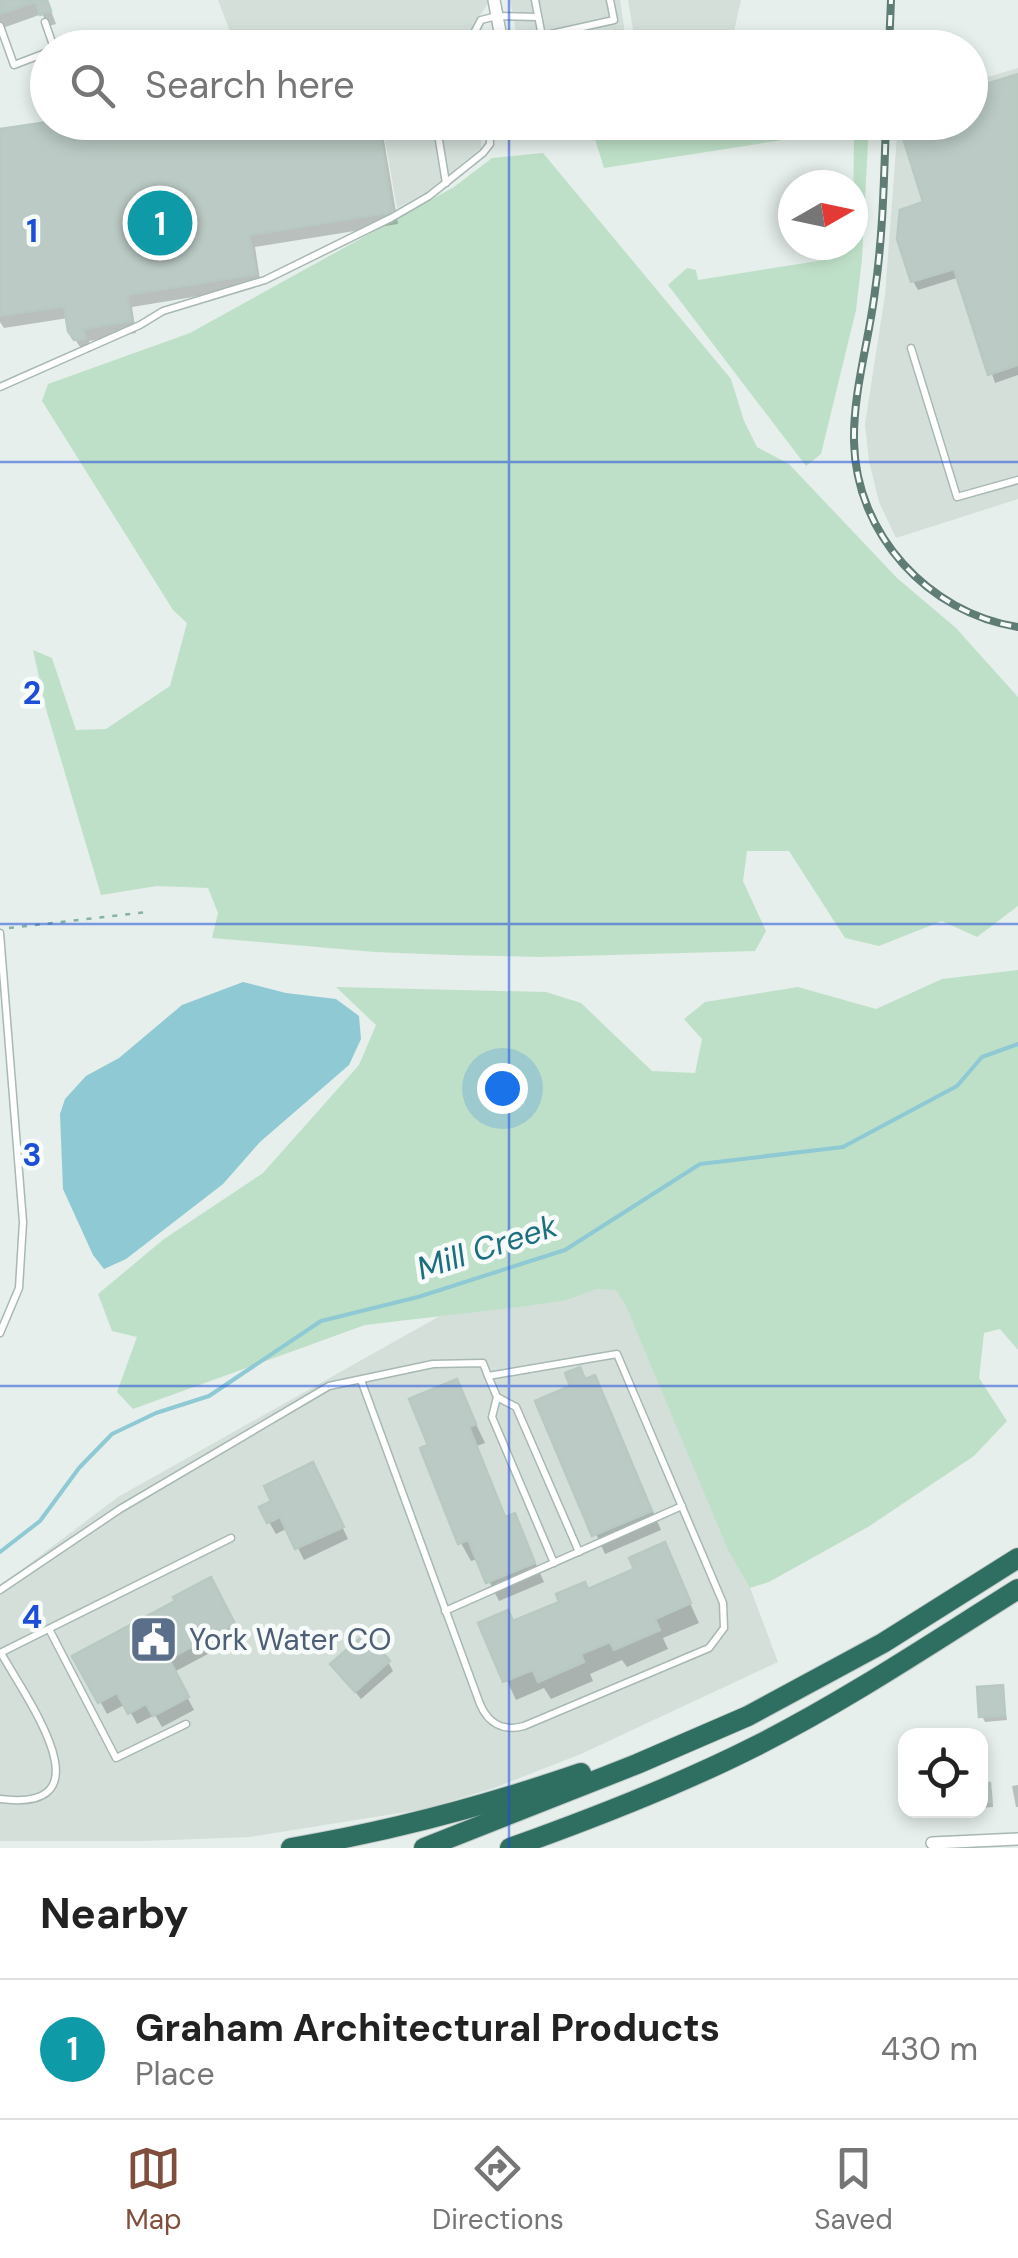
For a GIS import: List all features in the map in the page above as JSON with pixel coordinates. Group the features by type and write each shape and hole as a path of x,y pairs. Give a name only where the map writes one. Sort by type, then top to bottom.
{"highway":[{"path":"424,1848 748,1716 883,1644 1018,1558"},
{"path":"544,1848 615,1810 757,1746 887,1672 1018,1589"},
{"path":"291,1848 377,1834 484,1806 589,1770 637,1764"},
{"path":"510,1848 615,1810"}],"street":[{"path":"494,0 500,30"},
{"path":"932,1844 1018,1839"}],"lane":[{"path":"535,0 541,30"},
{"path":"569,30 614,20 610,0"},
{"path":"476,30 481,20 497,16 538,17"},
{"path":"45,22 46,30"},
{"path":"0,26 14,65 30,58"},
{"path":"439,140 446,183"},
{"path":"0,387 163,311 264,280 391,218 446,183 490,140"},
{"path":"912,348 957,497 1018,480"},
{"path":"0,931 22,1240 18,1288 0,1333"},
{"path":"361,1380 485,1714 502,1728 524,1726 709,1648 724,1628 723,1602 617,1354 488,1376"},
{"path":"0,1590 120,1508 329,1386 433,1364 483,1363 497,1398 492,1417 554,1563"},
{"path":"497,1398 516,1406 578,1552"},
{"path":"445,1611 682,1506"},
{"path":"0,1799 40,1797 48,1793 58,1775 54,1752 1,1653 232,1538"},
{"path":"49,1630 116,1758 186,1724"}],"path":[{"path":"0,931 146,912"}],"shaded area":[{"path":"218,0 489,2 470,30 229,30"},
{"path":"510,0 620,0 624,30 516,30"},
{"path":"628,0 741,0 734,30 633,30"},
{"path":"1018,68 1018,499 896,538 879,502 865,424 885,295 897,140 988,140 988,77"},
{"path":"385,140 481,140 481,148 427,192 397,208"},
{"path":"612,1219 778,1662 581,1754 494,1788 425,1809 250,1837 0,1841 0,1586 118,1497"}],"green space":[{"path":"595,140 783,140 604,168"},
{"path":"854,140 868,140 867,170 854,170"},
{"path":"543,153 731,379 757,447 789,464 897,578 956,628 1018,697 1018,906 977,937 942,921 879,946 845,938 789,851 747,851 743,881 766,931 755,951 540,957 375,952 212,938 218,913 208,888 157,886 101,895 46,709 33,650 52,658 76,730 106,729 170,686 187,623 173,610 42,401 48,384 190,333 454,187 492,158"},
{"path":"824,260 862,260 856,310 821,454 806,466 668,285 687,268 696,270 698,280"},
{"path":"1018,970 1018,1350 1000,1329 984,1333 979,1378 1007,1421 974,1456 868,1527 769,1582 750,1588 728,1550 616,1290 596,1289 567,1300 365,1325 133,1409 117,1392 137,1337 112,1331 98,1294 164,1239 263,1173 359,1065 376,1025 336,987 546,992 581,1003 652,1071 695,1073 702,1039 684,1019 705,1002 798,987 876,1009 942,979"}],"water":[{"path":"243,982 286,993 336,999 359,1016 361,1039 349,1065 260,1142 223,1184 126,1259 104,1269 93,1255 63,1189 60,1114 65,1099 86,1076 119,1058 182,1005"}],"building":[{"path":"0,0 47,0 51,11 40,15 35,2 0,14"},
{"path":"1018,74 1018,365 988,375 954,269 911,282 897,239 900,210 923,202 904,140 988,140 988,83"},
{"path":"30,125 30,140 381,140 392,212 249,235 256,274 127,295 131,321 83,329 85,339 74,340 68,331 64,306 0,316 0,129"},
{"path":"580,1367 585,1379 595,1375 652,1511 592,1536 535,1401 570,1386 565,1373"},
{"path":"457,1379 476,1424 469,1427 505,1517 515,1513 535,1563 486,1583 468,1540 458,1544 420,1448 428,1445 409,1399"},
{"path":"313,1462 344,1527 295,1549 280,1517 267,1523 259,1507 271,1501 264,1486"},
{"path":"665,1542 691,1603 655,1619 660,1630 614,1650 610,1642 581,1654 584,1662 538,1682 533,1670 503,1682 478,1623 508,1610 513,1621 559,1602 556,1594 585,1582 588,1589 634,1569 629,1558"},
{"name":"York Water CO","path":"211,1577 235,1624 169,1659 189,1697 153,1716 146,1704 128,1714 117,1693 98,1703 72,1656 175,1601 173,1597"},
{"path":"366,1633 390,1661 355,1692 330,1664"},
{"path":"1003,1685 1005,1715 979,1717 977,1687"}],"waterway":[{"name":"Mill Creek","path":"0,1552 40,1521 79,1468 112,1434 156,1413 209,1396 321,1321 418,1297 565,1250 700,1164 843,1147 957,1086 982,1057 1018,1044"}],"railway":[{"path":"890,30 891,0"},
{"path":"885,140 878,270 854,423 858,476 883,537 927,587 985,619 1018,627"}],"place":[{"name":"Graham Architectural Products","path":"160,223"},
{"name":"York Water CO","path":"154,1640"}]}
